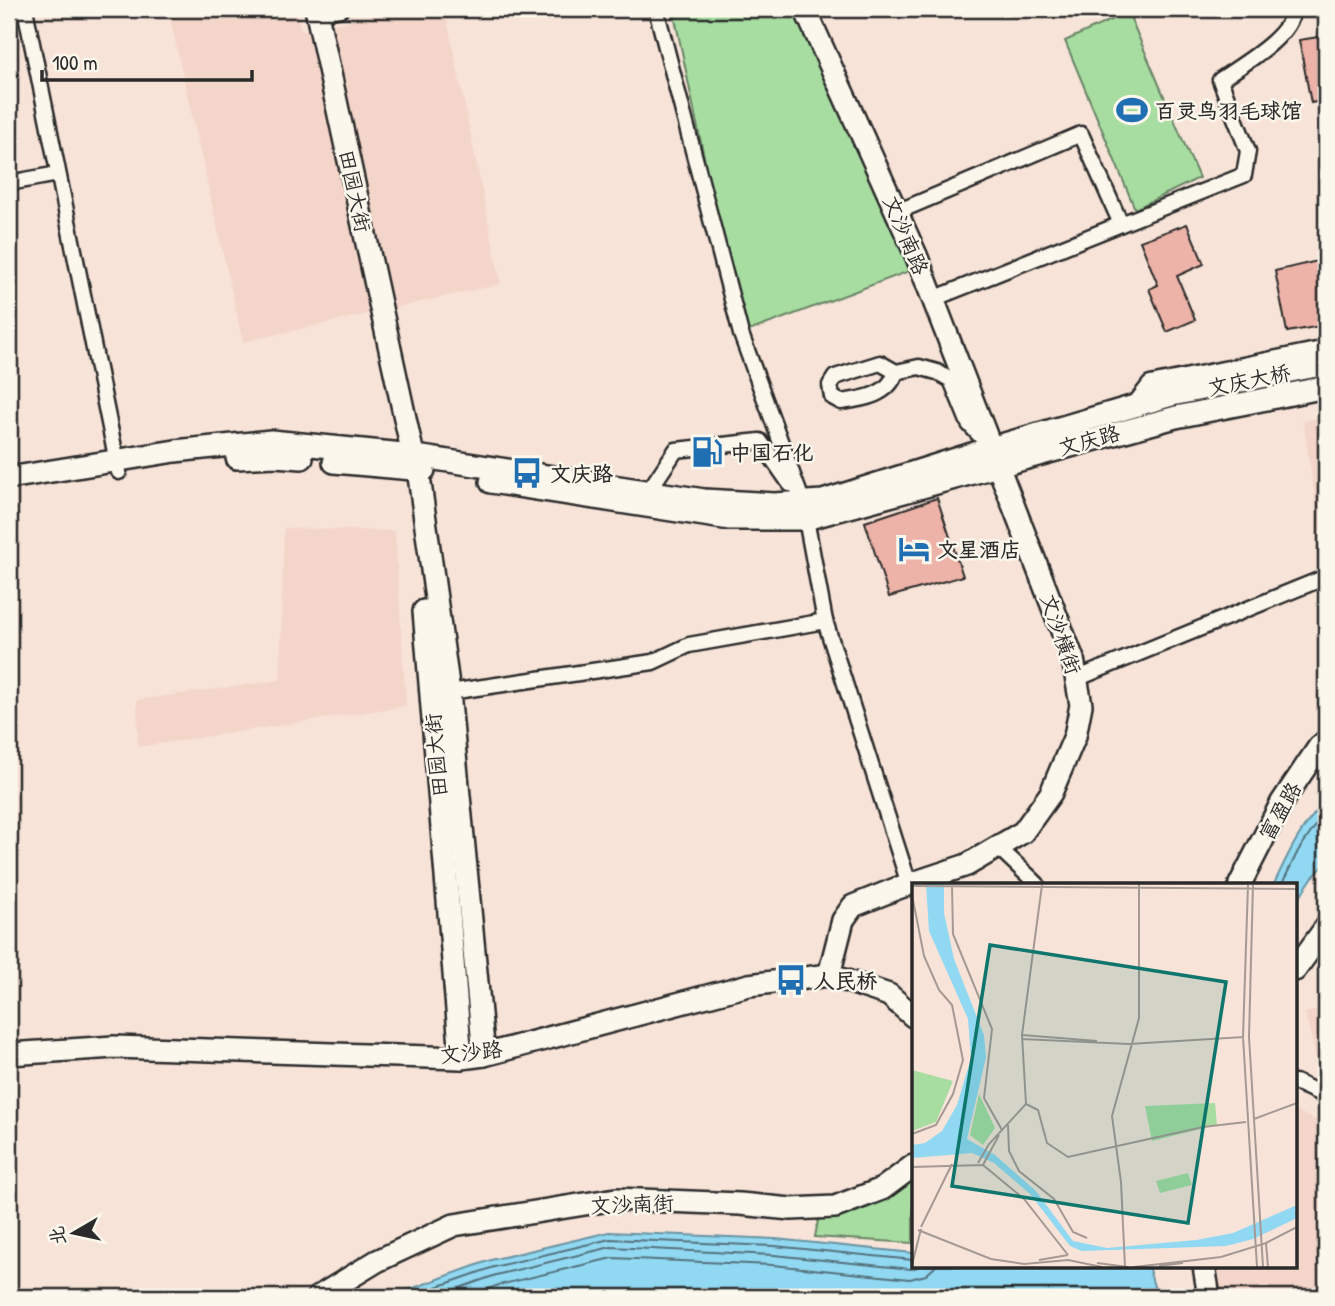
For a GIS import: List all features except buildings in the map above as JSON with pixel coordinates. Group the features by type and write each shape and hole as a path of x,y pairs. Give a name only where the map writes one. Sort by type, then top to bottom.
{"street":[{"path":"25,9 118,466"},
{"path":"316,11 341,9"},
{"path":"656,9 741,334 804,511 825,621 909,884"},
{"name":"文沙南路","path":"805,9 897,212 994,457"},
{"path":"933,299 1244,176 1248,151 1220,80 1281,36 1293,15 1293,9"},
{"name":"田园大街","path":"316,11 412,464 484,1055"},
{"path":"897,212 1081,134 1121,225"},
{"path":"9,183 58,174"},
{"path":"1133,406 1150,384 1326,348"},
{"name":"文庆大桥","path":"1172,395 1326,364"},
{"path":"896,372 919,367 937,372 951,380 969,424 994,457"},
{"name":"文庆大桥","path":"1177,417 1326,387"},
{"name":"文庆路","path":"994,457 1133,406 1172,395"},
{"name":"文庆路","path":"9,490 175,451 271,441 730,519 804,511 994,457 1177,417"},
{"path":"648,492 676,450 760,442 804,511"},
{"name":"文沙横街","path":"912,883 967,865 1023,832 1051,793 1075,736 1081,705 1073,659 994,457"},
{"name":"文庆路","path":"412,464 704,500 774,504 804,511"},
{"name":"文庆路","path":"9,478 118,466"},
{"path":"1076,680 1326,577"},
{"path":"440,694 653,662 689,645 825,621"},
{"name":"田园大街","path":"440,694 461,1058"},
{"name":"富盈路","path":"1241,883 1282,802 1319,747 1326,741"},
{"path":"998,847 1036,883"},
{"name":"文沙横街","path":"830,975 843,920 853,906 912,883"},
{"path":"1296,969 1326,927"},
{"name":"文沙路","path":"9,1055 114,1047 461,1058 484,1055 749,985 830,975 889,995 912,1015"},
{"path":"1296,1082 1326,1096"},
{"name":"文沙南街","path":"318,1297 377,1261 454,1225 616,1199 791,1209 835,1207 882,1189 912,1167"},
{"path":"1204,1268 1209,1297"}],"shaded area":[{"path":"168,9 296,9 301,31 406,9 445,9 501,284 243,342"},
{"path":"1326,417 1326,552 1303,421"},
{"path":"284,528 395,531 406,706 138,747 137,700 280,680"},
{"path":"1326,1007 1326,1080 1322,1081 1305,1013"},
{"path":"1296,1111 1326,1124 1326,1297 1225,1297 1215,1283 1211,1268 1296,1268"}],"green space":[{"path":"673,9 805,9 920,267 741,334"},
{"name":"百灵鸟羽毛球馆","path":"1128,12 1199,178 1135,209 1065,41"},
{"path":"912,1178 912,1243 815,1237 819,1215"}],"water":[{"path":"1326,802 1326,863 1296,902 1296,883 1274,883 1302,830"},
{"path":"609,1232 775,1239 912,1253 912,1268 1149,1268 1157,1297 394,1297 491,1260"}],"place":[{"name":"百灵鸟羽毛球馆","path":"1132,110"},
{"name":"中国石化","path":"707,452"},
{"name":"文庆路","path":"527,473"},
{"name":"文星酒店","path":"914,549"},
{"name":"人民桥","path":"791,980"}]}
